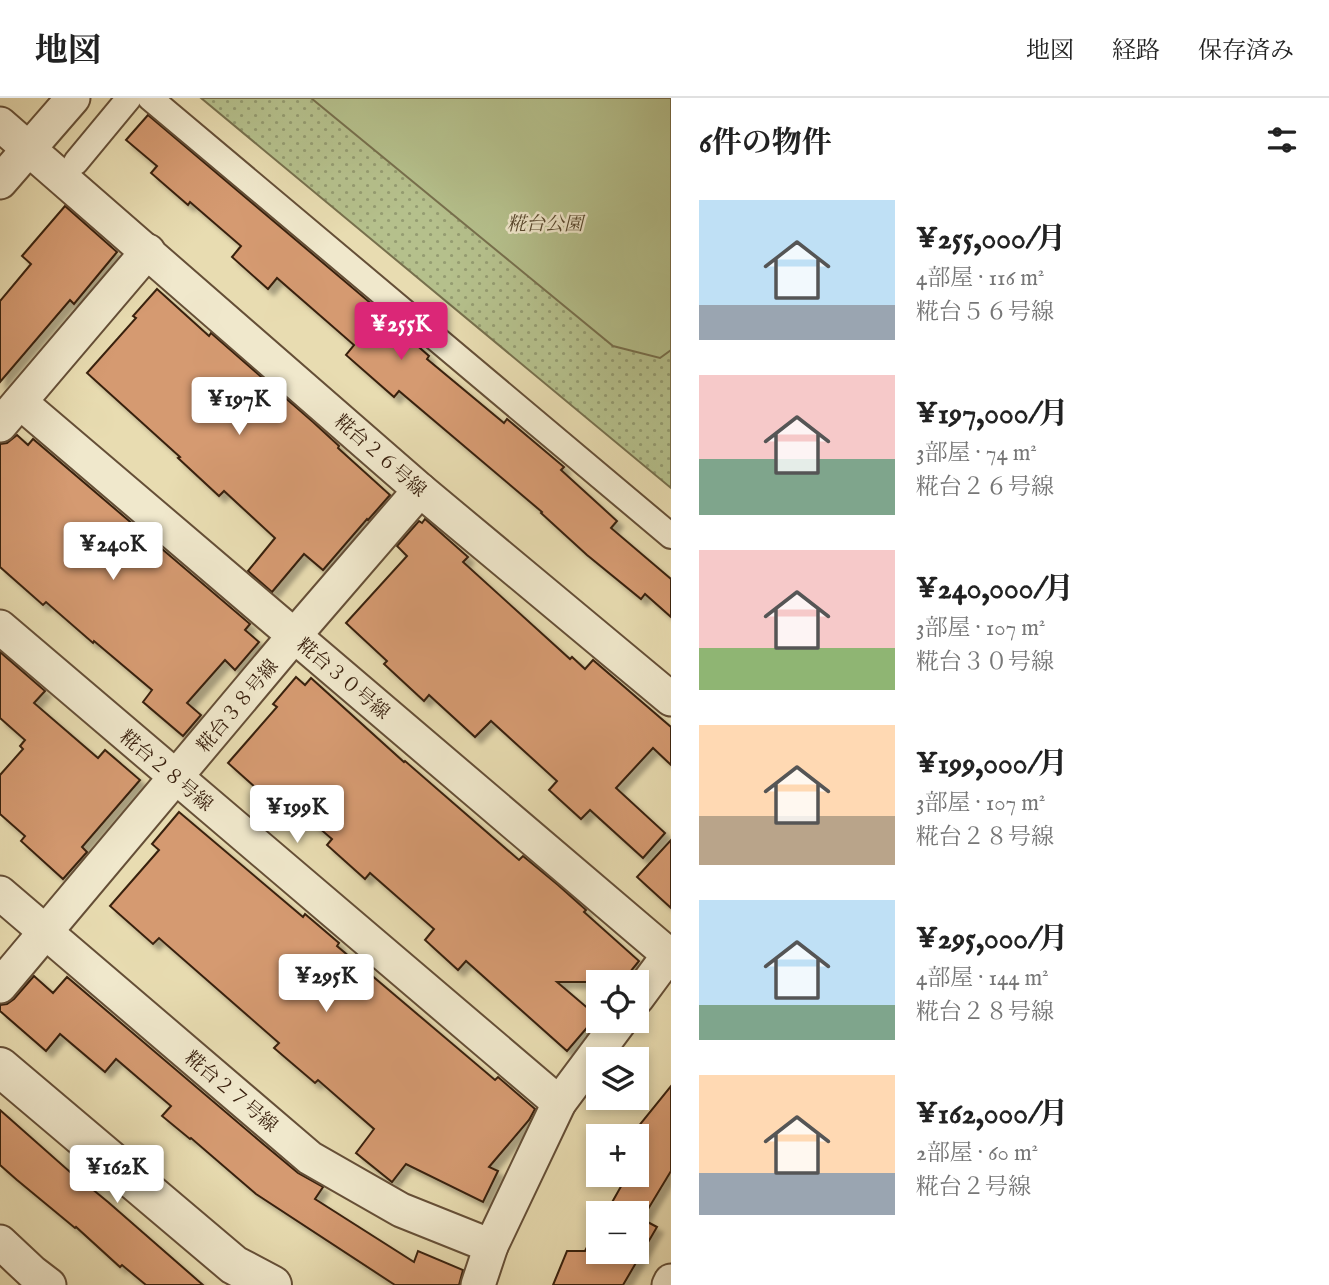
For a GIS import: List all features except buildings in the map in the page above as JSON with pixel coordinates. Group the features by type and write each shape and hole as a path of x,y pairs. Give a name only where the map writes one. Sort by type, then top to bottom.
{"street":[{"path":"0,182 73,98"},
{"path":"76,162 129,98"},
{"path":"150,98 671,537"},
{"name":"糀台２６号線","path":"0,124 421,489 671,699"},
{"path":"10,414 148,251"},
{"name":"糀台３０号線","path":"10,414 294,636 670,954"},
{"name":"糀台３８号線","path":"0,986 421,489"},
{"name":"糀台２８号線","path":"0,627 559,1103"},
{"name":"糀台２７号線","path":"0,893 310,1158 401,1210 491,1245"},
{"path":"649,982 670,954"},
{"path":"478,1285 491,1245 559,1103 611,1033"},
{"path":"0,1067 234,1265 272,1285"},
{"path":"0,1242 34,1281"}],"green space":[{"name":"糀台公園","path":"201,98 671,98 671,488"},
{"path":"311,98 671,98 671,350 660,358 613,346"}]}
